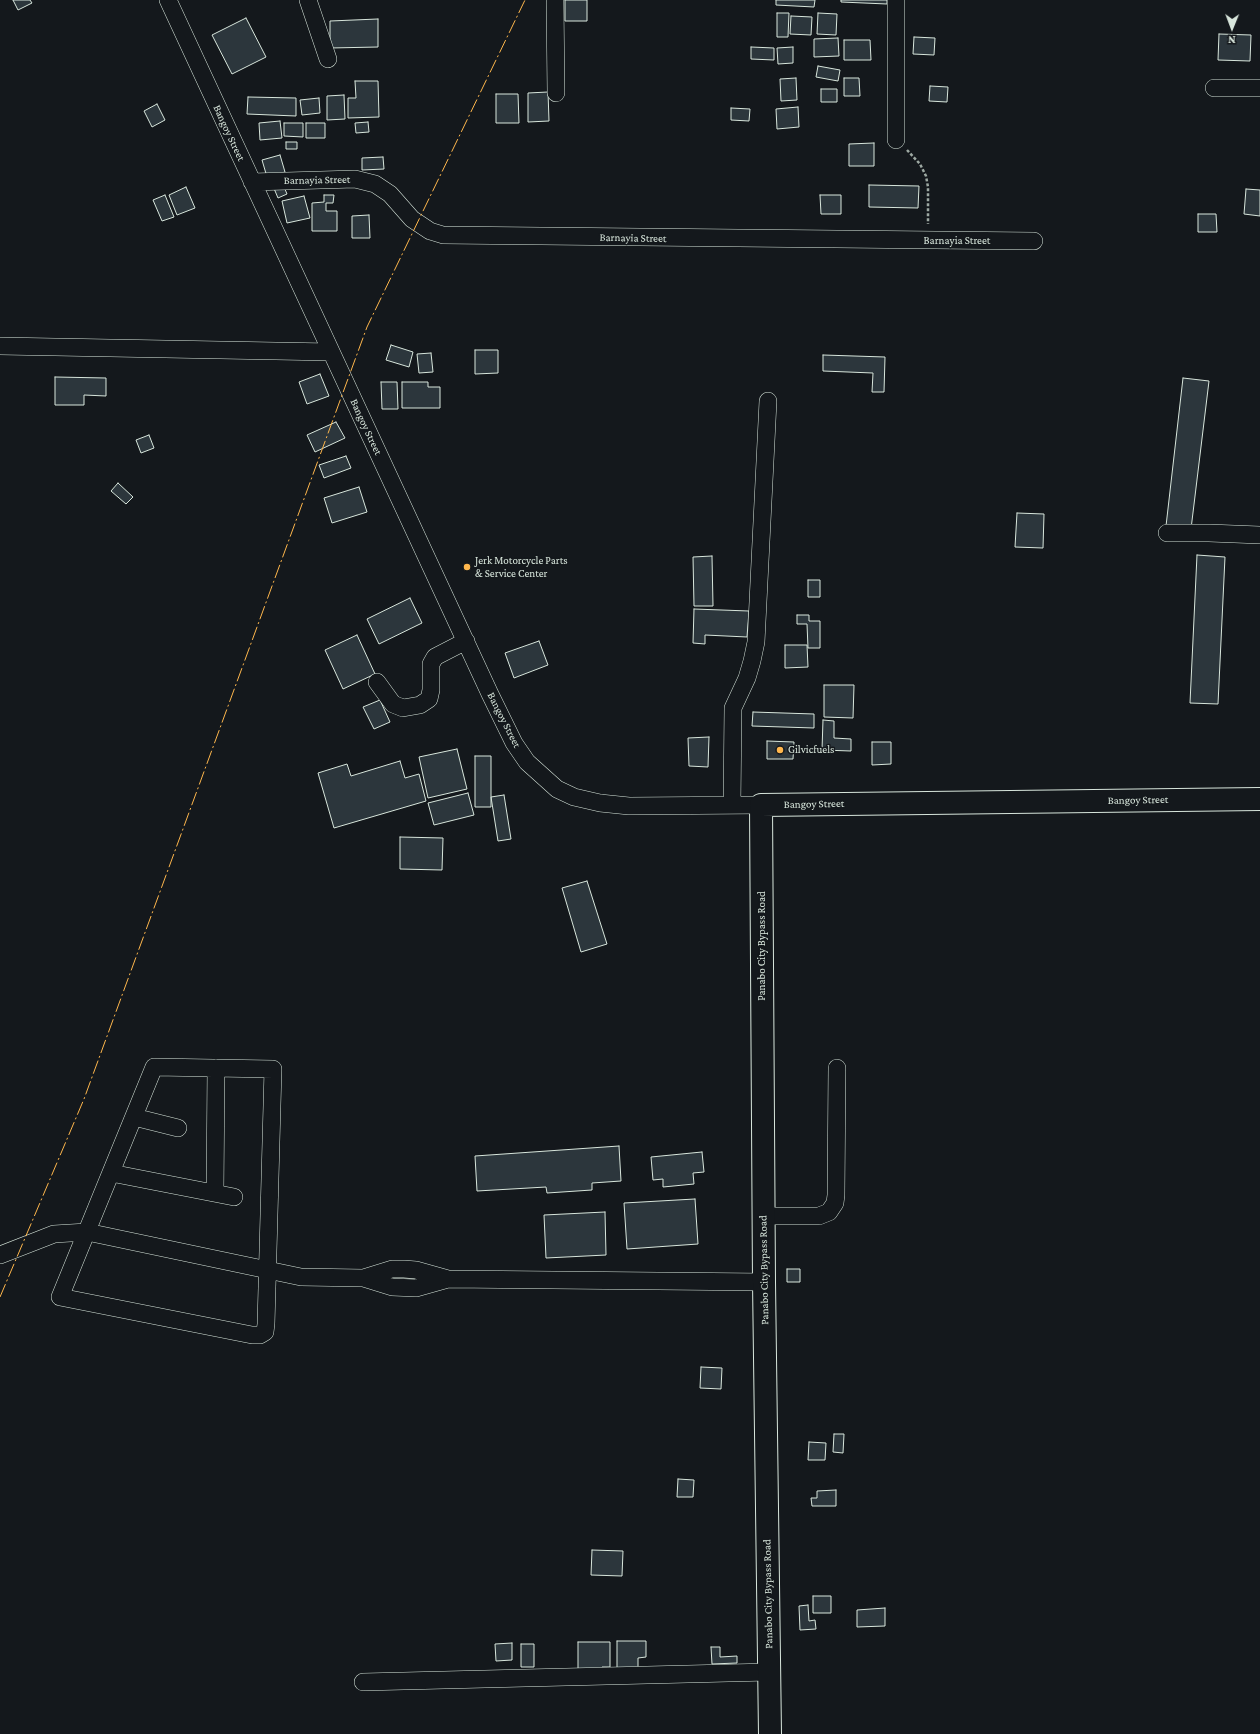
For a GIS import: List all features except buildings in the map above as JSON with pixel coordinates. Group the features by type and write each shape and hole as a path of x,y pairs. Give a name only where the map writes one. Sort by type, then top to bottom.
{"main road":[{"name":"Bangoy Street","path":"761,805 1260,799"},
{"name":"Panabo City Bypass Road","path":"761,805 763,1216 770,1734"}],"street":[{"name":"Bangoy Street","path":"168,0 514,743 527,762 557,789 574,797 600,803 629,806 761,805"},
{"path":"308,0 328,59"},
{"path":"555,0 556,93"},
{"path":"896,0 896,140"},
{"path":"1214,88 1260,88"},
{"name":"Barnayia Street","path":"252,182 348,179 375,184 390,194 412,219 430,231 443,235 1034,241"},
{"path":"0,346 331,352"},
{"path":"732,805 733,708 749,672 756,642 768,400"},
{"path":"1167,533 1209,532 1260,536"},
{"path":"377,682 394,704 404,708 420,705 429,699 431,690 430,664 435,657 466,641"},
{"path":"154,1067 273,1069 269,1271 266,1329 262,1334 256,1336 60,1297 134,1117 154,1067"},
{"path":"215,1193 216,1068"},
{"path":"763,1216 819,1216 829,1212 834,1204 836,1195 837,1068"},
{"path":"134,1117 178,1128"},
{"path":"111,1173 234,1197"},
{"path":"0,1256 54,1234 65,1232 87,1232 301,1277 363,1278 392,1269 404,1269 416,1270 448,1279 764,1282"},
{"path":"363,1682 769,1672"}],"path":[{"path":"896,140 911,153 926,176 928,188 927,241"}],"power":[{"path":"0,1297 84,1099 367,327 525,0"}],"place":[{"name":"Jerk Motorcycle Parts & Service Center","path":"467,567"},
{"name":"Gilvicfuels","path":"780,750"}]}
